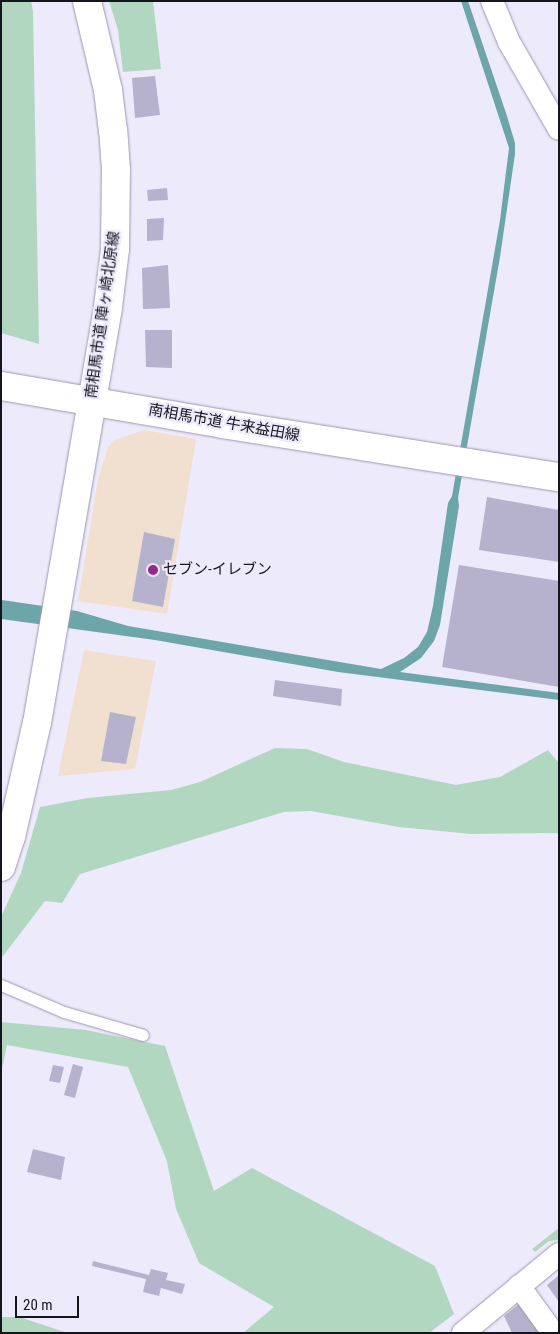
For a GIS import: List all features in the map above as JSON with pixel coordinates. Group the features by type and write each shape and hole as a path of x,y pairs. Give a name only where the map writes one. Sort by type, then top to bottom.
{"street":[{"name":"南相馬市道 陣ヶ崎北原線","path":"10,804 37,723 92,400 115,249 116,179 108,90 87,1"},
{"path":"492,1 509,42 559,129"},
{"name":"南相馬市道 牛来益田線","path":"1,386 279,433 559,477"},
{"path":"1,867 10,804"},
{"path":"463,1333 559,1254"},
{"path":"519,1286 553,1333"}],"lane":[{"path":"1,985 64,1012 144,1036"}],"shaded area":[{"path":"1,1 31,1 33,11 39,344 1,333"},
{"path":"109,1 153,1 161,69 123,72 118,30"},
{"path":"461,1 468,1 507,116 515,143 515,154 500,257 458,498 459,506 440,625 434,641 421,658 400,672 559,693 559,700 338,672 155,640 1,619 2,600 77,611 128,626 381,669 404,658 418,647 427,632 433,606 448,503 452,496 500,220 509,148"},
{"path":"144,430 196,439 167,614 78,601 98,480 108,447 115,440"},
{"path":"84,650 156,661 135,769 58,776"},
{"path":"275,748 307,749 344,762 456,785 500,777 548,750 559,763 559,835 557,833 471,834 399,827 311,811 284,812 80,874 62,903 45,901 3,956 1,955 1,917 21,873 40,807 88,798 171,790 200,782"},
{"path":"1,1022 86,1030 165,1046 214,1191 252,1168 435,1266 454,1314 429,1333 243,1333 274,1307 199,1263 176,1209 167,1161 128,1067 7,1045 1,1074"},
{"path":"559,1228 559,1240 549,1241 535,1252 532,1249"},
{"path":"1,1317 19,1317 68,1333 1,1333"}],"building":[{"path":"155,76 160,115 135,118 132,78"},
{"path":"167,188 168,200 148,201 147,190"},
{"path":"164,218 163,240 147,241 147,219"},
{"path":"168,265 170,308 143,309 142,268"},
{"path":"145,330 172,330 172,368 146,367"},
{"path":"487,497 559,510 559,562 479,550"},
{"name":"セブン-イレブン","path":"144,532 175,539 163,607 132,601"},
{"path":"459,565 559,581 559,687 442,667"},
{"path":"275,680 342,689 341,706 273,696"},
{"path":"110,712 136,717 126,764 101,761"},
{"path":"73,1064 83,1067 75,1098 64,1095"},
{"path":"53,1065 64,1067 60,1083 49,1081"},
{"path":"33,1149 65,1157 61,1180 27,1172"},
{"path":"93,1261 149,1275 151,1269 168,1273 166,1280 185,1284 182,1294 161,1288 159,1296 143,1292 146,1279 92,1266"},
{"path":"559,1275 559,1302 547,1285"},
{"path":"520,1303 540,1333 512,1333 504,1316"}],"place":[{"name":"セブン-イレブン","path":"153,570"}]}
